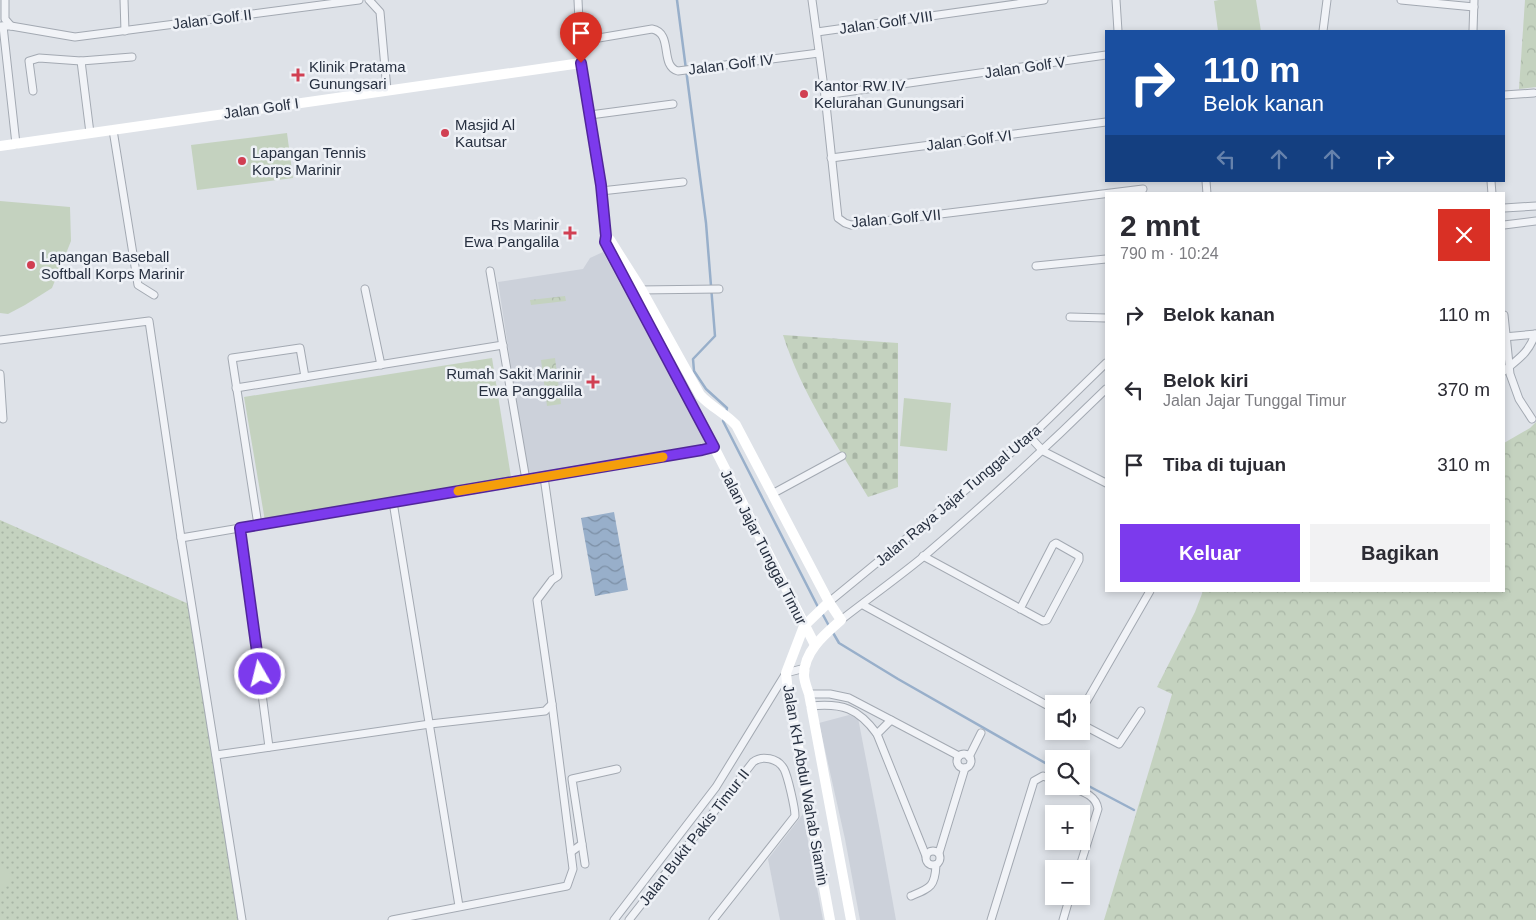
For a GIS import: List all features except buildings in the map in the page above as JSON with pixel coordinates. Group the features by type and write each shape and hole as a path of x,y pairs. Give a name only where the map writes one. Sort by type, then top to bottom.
{"main road":[{"name":"Jalan Golf I","path":"0,146 581,63"},
{"name":"Jalan Jajar Tunggal Timur","path":"581,63 602,191 605,242 700,395 736,425 839,622"},
{"name":"Jalan Jajar Tunggal Timur","path":"636,291 714,447 816,643"},
{"name":"Jalan Raya Jajar Tunggal Utara","path":"806,625 828,604"},
{"name":"Jalan Raya Jajar Tunggal Utara","path":"816,643 839,622"},
{"name":"Jalan KH Abdul Wahab Siamin","path":"806,625 786,673 829,915"},
{"name":"Jalan KH Abdul Wahab Siamin","path":"816,643 805,668 804,676 809,694 851,920"},
{"path":"829,915 839,913 848,907"}],"street":[{"path":"4,0 16,144"},
{"path":"124,0 125,30"},
{"name":"Jalan Golf II","path":"5,26 75,37 359,0"},
{"path":"369,0 380,12 387,90"},
{"path":"578,0 581,63"},
{"name":"Jalan Golf VII","path":"812,0 825,95 838,218 845,223 851,225 1105,193"},
{"name":"Jalan Golf VIII","path":"817,32 1044,0"},
{"path":"1116,0 1118,30"},
{"path":"1323,30 1327,0"},
{"path":"1401,0 1474,4 1473,30"},
{"name":"Jalan Golf IV","path":"581,41 652,29 658,30 663,35 669,65 673,70 678,71 819,53"},
{"name":"Jalan Golf V","path":"825,95 1105,55"},
{"path":"33,91 29,61 38,58 82,61 132,57"},
{"path":"82,61 90,133"},
{"path":"1505,95 1534,93"},
{"path":"590,115 673,104"},
{"name":"Jalan Golf VI","path":"831,158 1105,122"},
{"path":"113,130 138,285 154,295"},
{"path":"602,191 684,182"},
{"name":"Jalan Golf VII","path":"1111,192 1143,188"},
{"path":"1505,208 1536,206"},
{"path":"1505,225 1536,222"},
{"path":"1036,266 1105,259"},
{"path":"490,271 526,480"},
{"path":"636,291 697,288 719,289"},
{"path":"365,289 381,365"},
{"path":"1070,317 1105,318"},
{"path":"0,340 149,321 181,538 242,920"},
{"path":"1506,368 1519,359 1532,345 1536,334 1505,337 1506,368 1519,399 1532,419"},
{"path":"236,388 503,346"},
{"path":"258,525 232,358 300,348 305,377"},
{"name":"Jalan Raya Jajar Tunggal Utara","path":"828,604 1030,437 1105,364"},
{"path":"0,374 3,419"},
{"name":"Jalan Raya Jajar Tunggal Utara","path":"839,622 923,556 1043,451 1105,390"},
{"path":"1030,437 1043,451 1105,482"},
{"path":"181,538 714,447"},
{"path":"772,494 842,456"},
{"path":"392,920 567,886 573,870 538,600 552,580 558,576 544,477"},
{"path":"393,502 459,906"},
{"path":"240,528 269,748"},
{"path":"923,556 1020,609 1043,621 1047,620 1079,556 1056,543 1053,545 1020,609"},
{"path":"1090,695 1149,592"},
{"path":"863,605 1045,704"},
{"path":"614,920 716,787 786,673 805,668"},
{"path":"809,694 830,694 849,698 959,756 965,754 969,757"},
{"path":"216,755 430,724 545,711 552,704"},
{"path":"811,706 831,704 857,713 867,720 877,734 926,856 925,859 929,865 936,865"},
{"path":"1090,729 1119,744 1141,712"},
{"path":"877,734 892,720"},
{"path":"911,896 933,884 936,865 940,857 938,853 965,768 970,765 969,757 981,733"},
{"path":"959,756 957,763 960,767 965,768"},
{"name":"Jalan Bukit Pakis Timur II","path":"629,920 753,762 766,757 782,766 795,816 713,920"},
{"path":"585,864 572,779 617,769"},
{"path":"991,920 1034,781 1045,777"},
{"path":"1082,860 1098,809 1097,802 1090,795"},
{"path":"571,852 582,844"},
{"path":"926,856 931,851 938,853"},
{"path":"1063,920 1067,905"}],"shaded area":[{"name":"Rumah Sakit Marinir Ewa Panggalila","path":"603,252 709,448 529,482 498,282 583,269 590,258"},
{"path":"849,715 858,718 896,920 860,920 845,839 819,723"},
{"path":"803,814 823,920 780,920 768,859"}],"green space":[{"path":"1256,0 1261,30 1218,30 1214,1"},
{"path":"1525,0 1536,0 1536,87 1519,89"},
{"name":"Lapangan Tennis Korps Marinir","path":"287,133 293,178 197,190 191,145"},
{"name":"Lapangan Baseball Softball Korps Marinir","path":"0,201 70,207 71,241 52,288 8,314 0,313"},
{"path":"565,296 566,301 531,305 530,300"},
{"path":"783,335 898,343 898,487 868,497 810,398"},
{"path":"492,358 511,477 265,521 244,397"},
{"path":"555,358 561,404 547,406 541,360"},
{"path":"904,398 951,403 947,451 900,446"},
{"path":"1536,422 1536,920 1104,920 1172,694 1157,687 1195,612 1203,592 1505,592 1505,442 1530,428"},
{"path":"0,520 191,605 242,920 0,920"},
{"path":"0,864 9,871 10,880 8,886 0,889"}],"water":[{"path":"614,512 628,590 595,596 581,518"}],"waterway":[{"path":"677,0 706,223 715,336 693,359 694,371 706,389 727,408 726,412"},
{"path":"724,417 723,421 819,609"},
{"path":"822,613 829,626"},
{"path":"832,631 839,643 1045,763"},
{"path":"1090,787 1134,810"}],"slow traffic":[{"path":"458,491 663,457"}],"place":[{"name":"Klinik Pratama Gunungsari","path":"298,75"},
{"name":"Kantor RW IV Kelurahan Gunungsari","path":"804,94"},
{"name":"Masjid Al Kautsar","path":"445,133"},
{"name":"Lapangan Tennis Korps Marinir","path":"242,161"},
{"name":"Rs Marinir Ewa Pangalila","path":"570,233"},
{"name":"Lapangan Baseball Softball Korps Marinir","path":"31,265"},
{"name":"Rumah Sakit Marinir Ewa Panggalila","path":"593,382"}],"route":[{"path":"260,674 240,528 714,447 605,242 601,185 581,63"}]}
